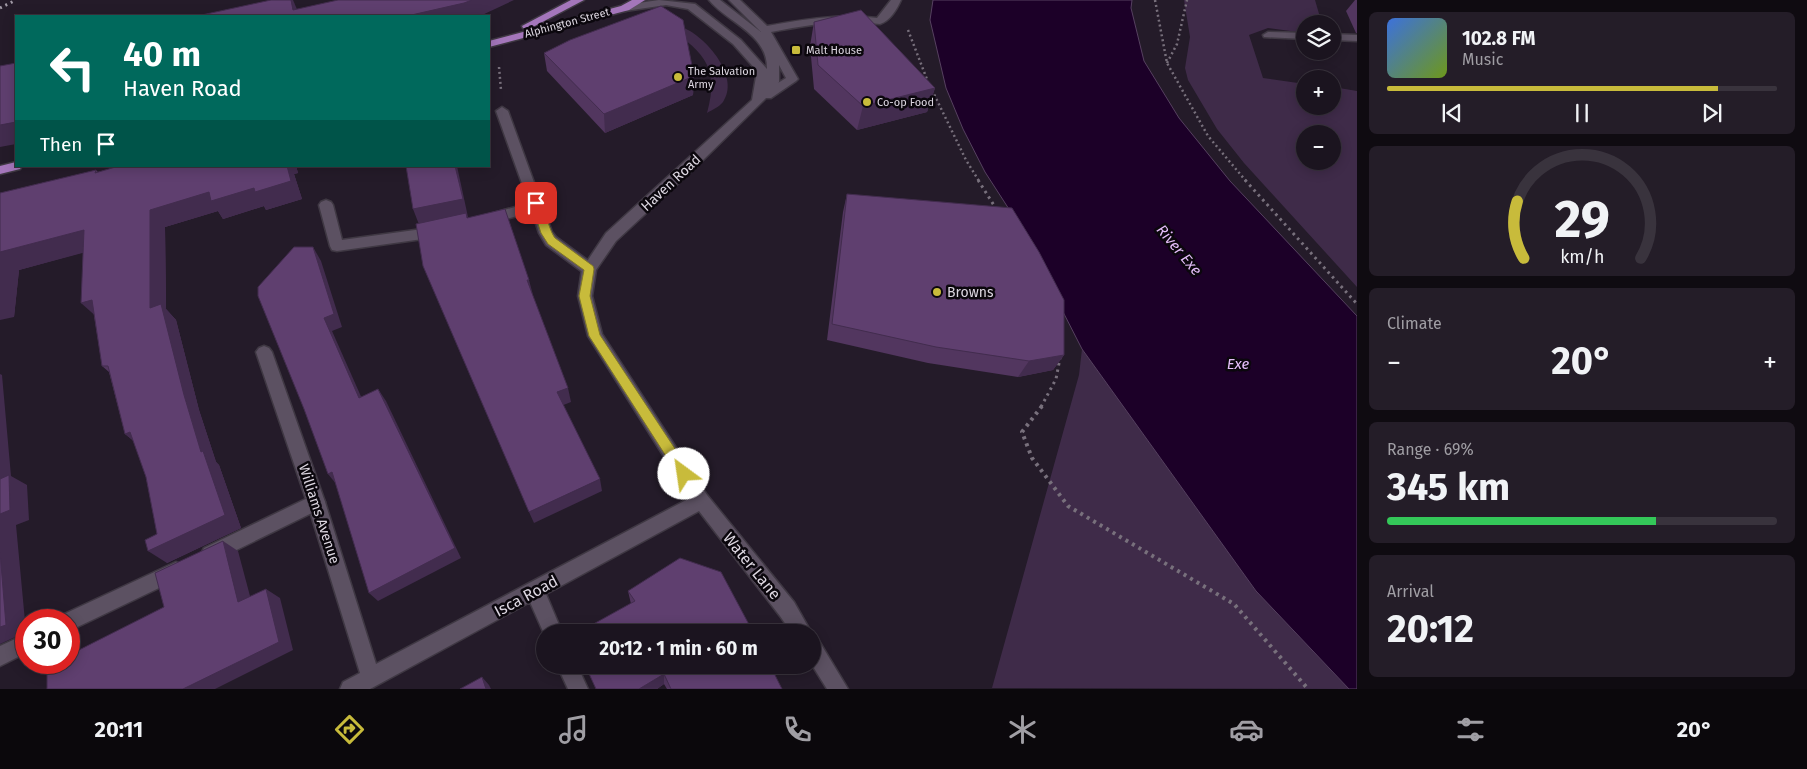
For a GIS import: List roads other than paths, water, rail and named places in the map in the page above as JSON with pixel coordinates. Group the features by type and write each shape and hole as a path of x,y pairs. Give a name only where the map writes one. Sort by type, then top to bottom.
{"highway":[{"name":"Alphington Street","path":"490,44 579,0"},
{"name":"Alphington Street","path":"490,44 625,8 640,0"},
{"path":"0,170 15,166"}],"street":[{"name":"Haven Road","path":"701,501 594,336 585,296 589,269 611,238 758,101 773,82 773,62 758,35 714,0"},
{"name":"Haven Road","path":"734,0 765,30 792,79 758,101"},
{"path":"625,8 666,2 692,6 737,42 763,71 758,101"},
{"path":"765,30 813,21 848,18 880,21 894,4"},
{"path":"1268,35 1296,36"},
{"path":"1341,37 1357,38"},
{"path":"502,111 546,233 552,241 589,269"},
{"path":"326,205 337,246 449,229"},
{"path":"476,222 537,206"},
{"name":"Williams Avenue","path":"264,352 316,502 371,678"},
{"name":"Isca Road","path":"350,689 701,501"},
{"name":"Water Lane","path":"701,501 797,624"},
{"path":"80,617 316,502"},
{"path":"535,591 549,624"},
{"path":"0,656 15,648"},
{"path":"821,662 838,689"},
{"path":"571,674 578,689"}],"water":[{"name":"Exe","path":"933,0 1132,0 1131,8 1144,61 1179,118 1230,181 1357,316 1357,689 1349,689 1256,591 1082,349 1016,220 985,172 963,129 946,88 930,20"}],"railway":[{"path":"0,8 16,0"}],"place":[{"name":"Malt House","path":"796,50"},
{"name":"The Salvation Army","path":"678,77"},
{"name":"Co-op Food","path":"867,102"},
{"name":"Browns","path":"937,292"}],"water label":[{"name":"River Exe","path":"1179,250"}]}
